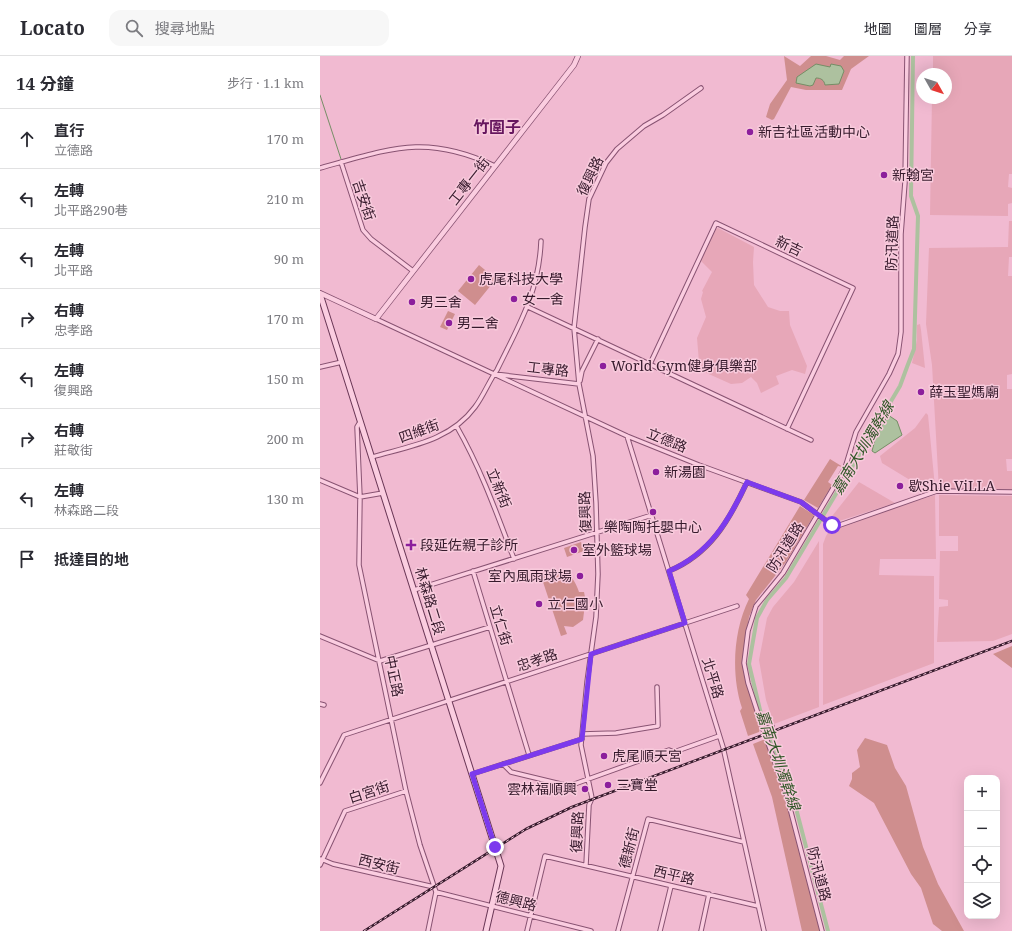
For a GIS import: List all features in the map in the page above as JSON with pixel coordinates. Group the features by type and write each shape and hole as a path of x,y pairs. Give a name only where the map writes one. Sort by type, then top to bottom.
{"main road":[{"name":"林森路二段","path":"320,293 501,870 486,931"}],"street":[{"name":"工專一街","path":"376,320 574,65 578,56"},
{"name":"防汛道路","path":"822,931 786,793 763,730 748,683 744,663 752,616 762,597 783,573 846,468 856,432 889,374 900,344 901,234 905,182 907,56"},
{"name":"復興路","path":"527,931 545,856 586,865 589,805 592,798 582,754 582,734 596,617 596,533 593,456 579,384 574,328 584,227 589,199 606,163 631,136 701,88"},
{"path":"320,168 392,148 411,146 454,150 469,154 495,166"},
{"name":"吉安街","path":"341,162 363,230 381,247 413,271"},
{"name":"新吉","path":"650,364 716,223 853,288 786,429"},
{"name":"四維街","path":"372,457 428,442 457,427 475,407 494,374 528,306 533,293 538,270 541,241"},
{"name":"工專路","path":"320,293 494,374 579,384 582,371 598,339"},
{"path":"528,306 811,440"},
{"path":"320,367 342,362"},
{"name":"立德路","path":"494,374 627,436 801,502 832,525 840,525 937,492 1012,492"},
{"name":"中正路","path":"361,421 357,427 360,497 359,565 406,791 420,845 436,892"},
{"name":"立新街","path":"457,427 476,461 488,488 514,559"},
{"name":"北平路","path":"627,436 719,736 764,931"},
{"path":"320,480 360,497 383,493"},
{"path":"669,571 690,561 713,541 726,525 747,482"},
{"path":"414,590 652,515"},
{"name":"立仁街","path":"473,571 529,754"},
{"name":"忠孝路","path":"320,782 344,735 737,606"},
{"path":"320,636 380,661 490,627"},
{"path":"582,734 616,733 658,726 657,687"},
{"path":"763,730 772,726"},
{"path":"503,764 511,772 569,786 669,750 674,752 719,736"},
{"path":"472,774 529,754 582,739"},
{"name":"白宮街","path":"320,865 321,859 345,811 406,791"},
{"name":"德新街","path":"618,931 648,819 744,842"},
{"name":"西安街","path":"321,859 434,887"},
{"name":"西平路","path":"586,865 758,906"},
{"path":"660,931 671,886"},
{"path":"428,931 436,892"},
{"name":"德興路","path":"436,892 591,931"},
{"path":"701,931 709,894"}],"shaded area":[{"path":"784,56 800,66 811,56 826,56 840,60 844,56 869,56 851,69 842,90 806,90 791,87 774,119 772,120 766,117 770,104 787,80"},
{"path":"933,56 1012,56 1012,174 1009,174 1008,187 1012,188 1012,203 1008,204 1008,216 930,215 932,104 952,104 952,68 933,68"},
{"path":"816,64 830,67 831,64 841,66 844,71 839,84 825,85 819,78 816,78 813,85 810,86 796,83 797,77"},
{"path":"1009,221 1012,221 1012,257 1009,257 1008,276 1012,276 1012,374 1007,375 1007,389 1012,389 1012,459 1006,459 1007,471 1012,471 1012,490 939,490 932,365 926,324 929,248 1008,247"},
{"path":"718,228 754,247 754,285 768,307 780,311 789,311 790,325 807,366 805,374 792,370 776,376 779,384 761,393 757,383 751,377 742,383 731,384 702,371 699,362 697,338 706,317 701,299 702,291 712,272 700,260 713,231"},
{"path":"479,265 496,279 475,305 458,291"},
{"path":"448,311 455,314 447,330 440,327"},
{"path":"920,324 925,368 912,363 917,340 917,325"},
{"path":"926,413 928,415 935,487 933,491 928,491 882,463 880,456 915,428"},
{"path":"888,415 897,421 902,435 875,453 872,451 876,436"},
{"path":"830,459 843,467 838,466 828,482 832,485 818,508 804,500"},
{"path":"859,482 895,503 833,523 829,520"},
{"path":"935,495 936,559 880,559 879,575 934,576 934,663 823,705 823,544 826,536 831,528"},
{"path":"939,495 1012,496 1012,634 993,641 937,642 939,607 948,606 948,600 939,599 940,551 958,551 958,536 939,536"},
{"path":"800,506 814,515 786,562 756,600 749,617 743,652 743,669 760,729 759,732 748,736 740,711 742,708 738,695 735,667 737,639 749,599 746,595"},
{"path":"819,541 819,707 774,724 766,700 759,660 767,618 773,607 794,582"},
{"name":"室外籃球場","path":"581,542 584,551 567,557 564,548"},
{"path":"546,571 550,581 560,573 568,574 574,581 579,592 584,592 585,597 581,599 584,612 583,620 573,627 564,626 567,634 561,636 540,573"},
{"path":"1012,646 1012,668 993,654"},
{"path":"865,738 887,745 895,768 906,786 923,847 938,884 964,931 942,931 933,924 921,888 911,874 874,803 849,786 852,779 852,773 860,767 857,750"},
{"path":"765,739 789,809 820,931 802,931 772,797 753,744"}],"waterway":[{"name":"嘉南大圳濁幹線","path":"828,931 792,793 761,714 749,664 757,618 767,600 786,578 900,386 914,349 918,216 911,196 913,56"},
{"path":"320,95 341,159"}],"railway":[{"path":"364,931 526,829 572,807 1012,641"}],"place":[{"name":"新吉社區活動中心","path":"750,132"},
{"name":"新翰宮","path":"884,175"},
{"name":"虎尾科技大學","path":"471,279"},
{"name":"女一舍","path":"514,299"},
{"name":"男三舍","path":"412,302"},
{"name":"男二舍","path":"449,323"},
{"name":"World Gym健身俱樂部","path":"603,366"},
{"name":"薛玉聖媽廟","path":"921,392"},
{"name":"新湯園","path":"656,472"},
{"name":"歇Shie ViLLA","path":"900,486"},
{"name":"樂陶陶托嬰中心","path":"653,512"},
{"name":"段延佐親子診所","path":"411,545"},
{"name":"室外籃球場","path":"574,550"},
{"name":"室內風雨球場","path":"580,576"},
{"name":"立仁國小","path":"539,604"},
{"name":"虎尾順天宮","path":"604,756"},
{"name":"三寶堂","path":"608,785"},
{"name":"雲林福順興","path":"585,789"}],"district":[{"name":"竹圍子","path":"497,127"}],"route":[{"path":"495,847 472,774 529,754 582,739 591,654 685,623 669,571 690,561 713,541 726,525 747,482 807,505 832,525"}]}
